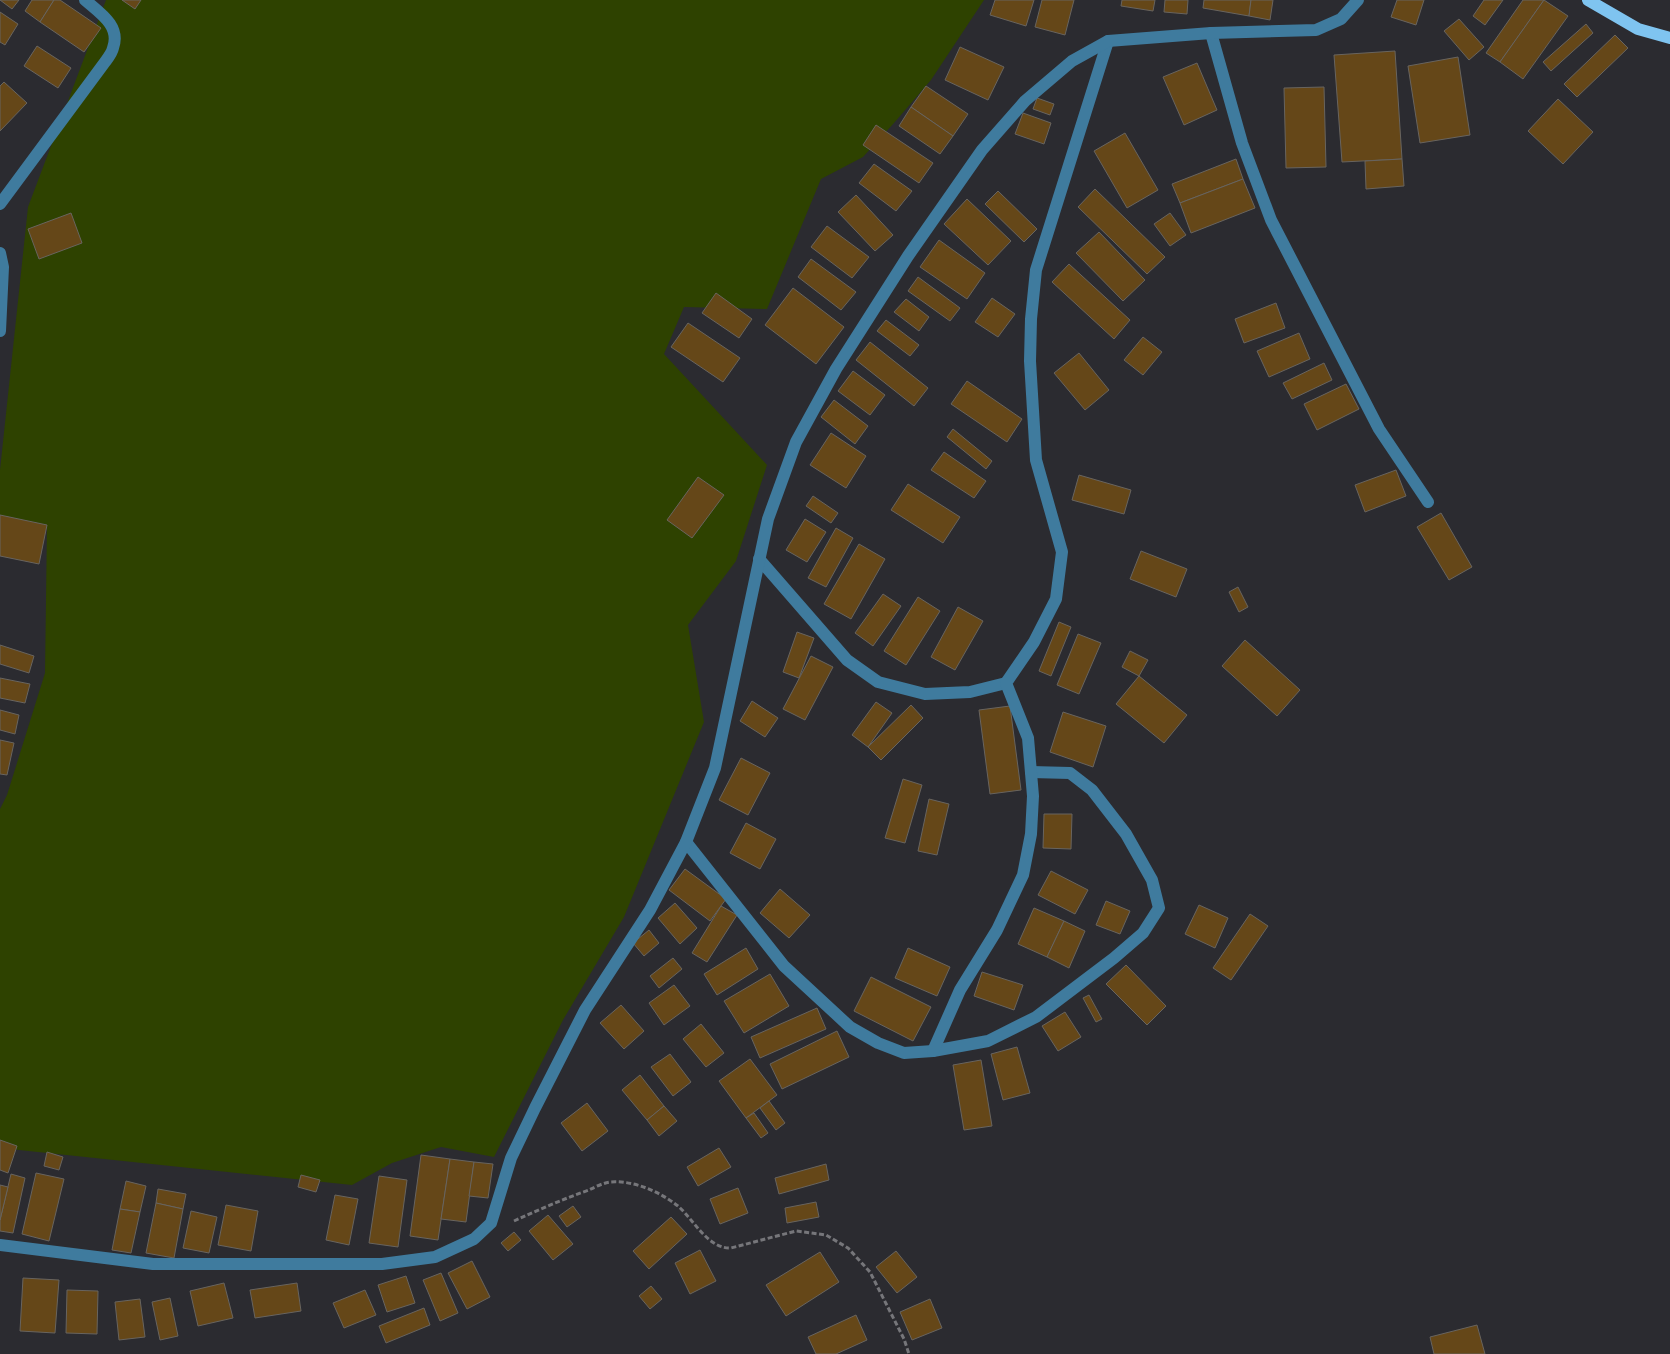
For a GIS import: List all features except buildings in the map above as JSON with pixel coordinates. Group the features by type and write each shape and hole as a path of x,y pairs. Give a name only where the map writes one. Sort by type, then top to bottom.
{"main road":[{"path":"1588,0 1638,28 1670,38"}],"street":[{"path":"0,204 114,48 116,33 107,19 85,0"},
{"path":"0,1245 153,1264 382,1264 435,1257 474,1239 491,1223 511,1158 585,1010 650,910 686,842 715,768 768,519 796,442 836,369 908,256 982,150 1024,100 1072,61 1108,42 1211,33 1316,30 1341,19 1358,0"},
{"path":"1211,33 1242,143 1272,220 1379,429 1428,502"},
{"path":"759,560 847,660 878,682 925,694 970,692 1006,683 1034,642 1056,599 1062,552 1036,460 1030,361 1031,319 1036,270 1108,42"},
{"path":"0,253 2,267 0,331"},
{"path":"933,1051 960,990 998,930 1023,875 1031,834 1033,796 1028,738 1006,683"},
{"path":"686,842 784,966 850,1027 878,1043 904,1053 933,1051 988,1041 1036,1017 1114,958 1143,933 1159,908 1152,880 1126,834 1092,790 1070,773 1031,772"}],"path":[{"path":"510,1223 555,1202 609,1182 632,1184 655,1192 678,1206 714,1243 722,1248 731,1248 796,1231 826,1235 848,1248 870,1272 904,1339 909,1354"}],"green space":[{"path":"106,0 984,0 931,80 894,123 863,157 821,179 767,309 684,307 664,354 767,465 736,561 688,625 704,722 624,917 563,1020 494,1157 441,1147 392,1163 352,1185 0,1148 0,809 7,795 45,673 47,525 0,515 0,470 28,207"}]}
